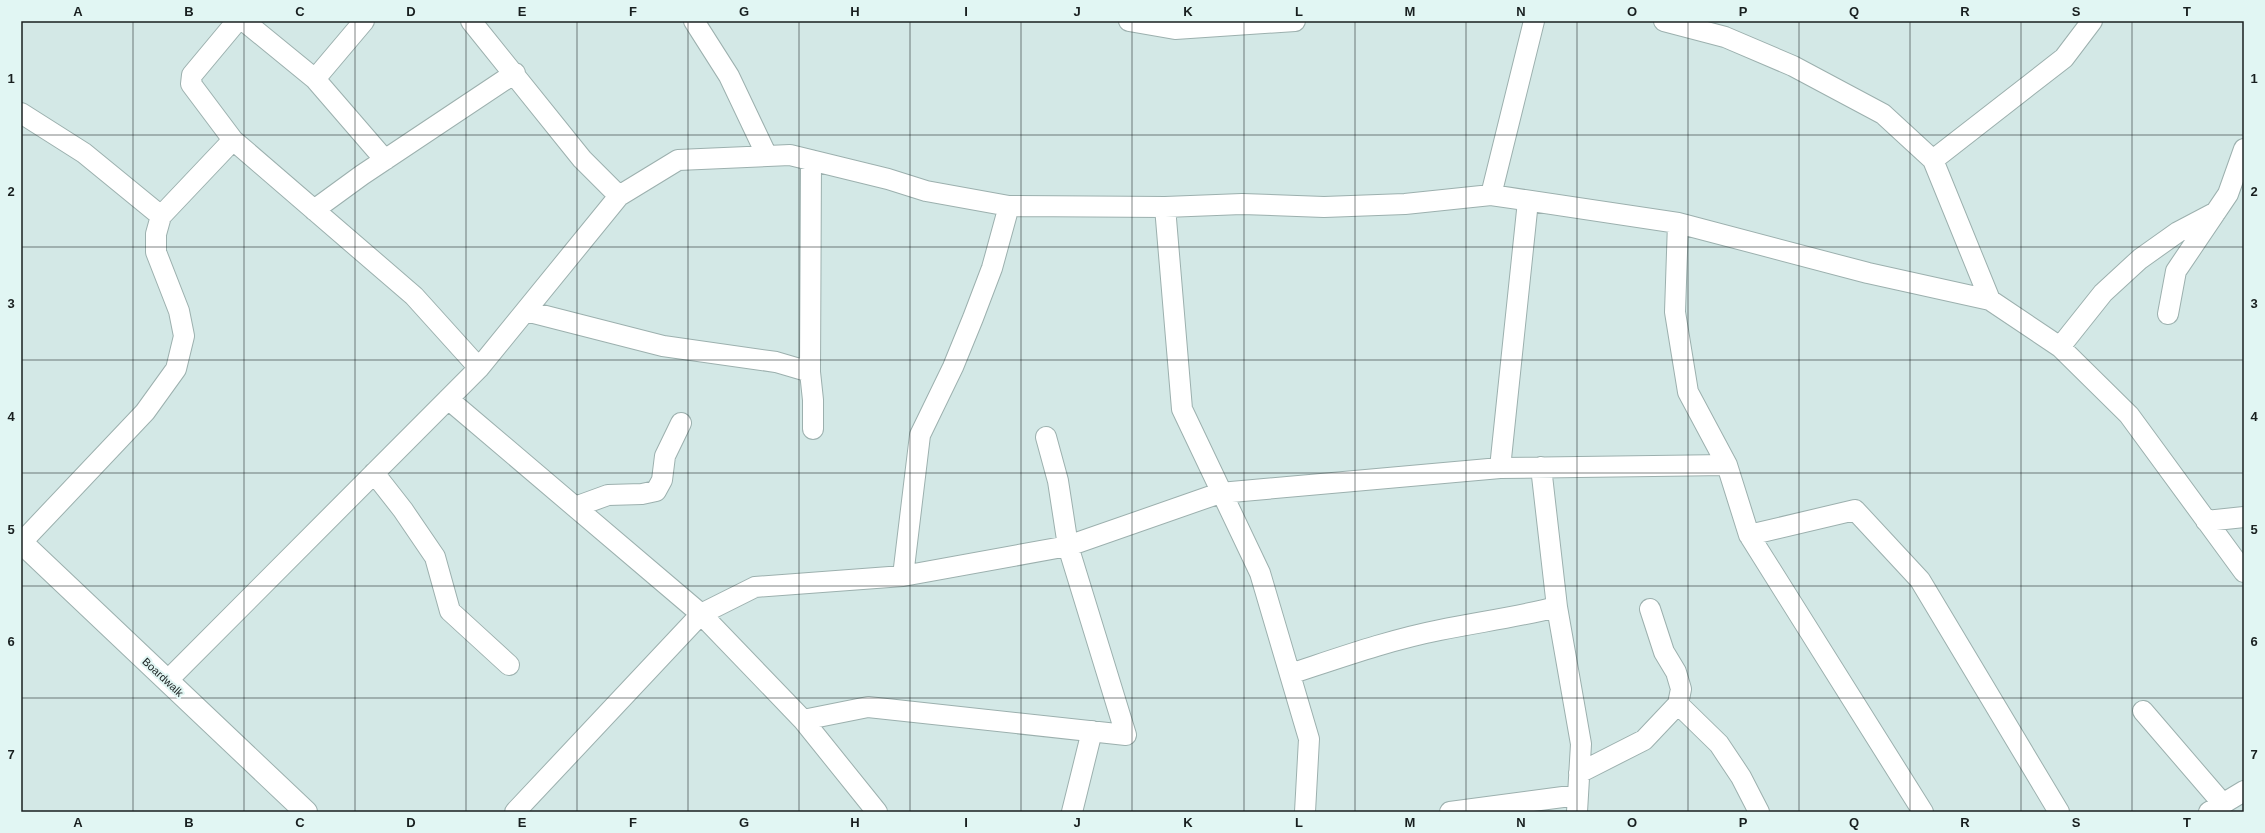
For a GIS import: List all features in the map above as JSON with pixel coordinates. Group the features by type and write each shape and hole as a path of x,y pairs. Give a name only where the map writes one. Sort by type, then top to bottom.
{"street":[{"path":"237,21 192,75 191,84 233,140 414,296 479,368"},
{"path":"244,21 315,79 385,160"},
{"path":"315,79 364,21"},
{"path":"471,21 582,159 619,196"},
{"path":"694,21 729,76 767,156"},
{"path":"1129,21 1175,29 1226,24 1295,21"},
{"path":"1491,195 1534,21"},
{"path":"1664,21 1685,23 1725,37 1793,66 1883,114 1934,160 1990,300"},
{"path":"1934,160 2064,58 2092,21"},
{"path":"314,210 514,73"},
{"path":"21,113 84,153 161,216"},
{"path":"21,543 145,412 176,369 184,336 179,310 156,252 156,234 161,216 233,140"},
{"path":"2168,314 2176,271 2228,194 2244,149"},
{"path":"167,681 479,368 619,196 678,160 790,155 888,179 926,191 1009,206 1165,207 1242,204 1324,207 1398,205 1491,195 1678,223 1868,273 1990,300 2060,347 2130,415 2244,572"},
{"path":"811,160 810,372 813,400 813,429"},
{"path":"1500,468 1528,201"},
{"path":"903,576 920,435 953,367 973,318 992,268 1009,206"},
{"path":"1165,207 1182,409 1220,493 1260,573 1309,739 1306,812"},
{"path":"2060,347 2103,293 2140,259 2178,232 2216,212"},
{"path":"1678,223 1675,312 1688,392 1727,465 1749,535 1804,626 1923,812"},
{"path":"526,311 663,346 776,362 810,372"},
{"path":"448,399 702,614 803,720 877,812"},
{"path":"575,507 608,495 656,491 662,480 665,456 681,423"},
{"path":"803,720 868,707 1126,735 1068,546 1058,481 1046,437"},
{"path":"515,812 702,614 755,587 903,576 1068,546 1220,493 1500,468 1727,465"},
{"path":"1450,812 1577,804 1581,744 1556,607 1541,467"},
{"path":"374,473 403,510 435,557 450,611 509,665"},
{"path":"1749,535 1855,510 1920,580 2059,812"},
{"path":"2206,521 2244,517"},
{"name":"Boardwalk","path":"21,543 306,812"},
{"path":"1290,674 1384,644 1439,630 1513,618 1556,607"},
{"path":"1579,773 1644,740 1678,704 1681,689 1676,672 1664,652 1650,609"},
{"path":"1678,704 1719,744 1741,777 1759,812"},
{"path":"2143,711 2216,808 2244,791"},
{"path":"1072,812 1092,731"}]}
